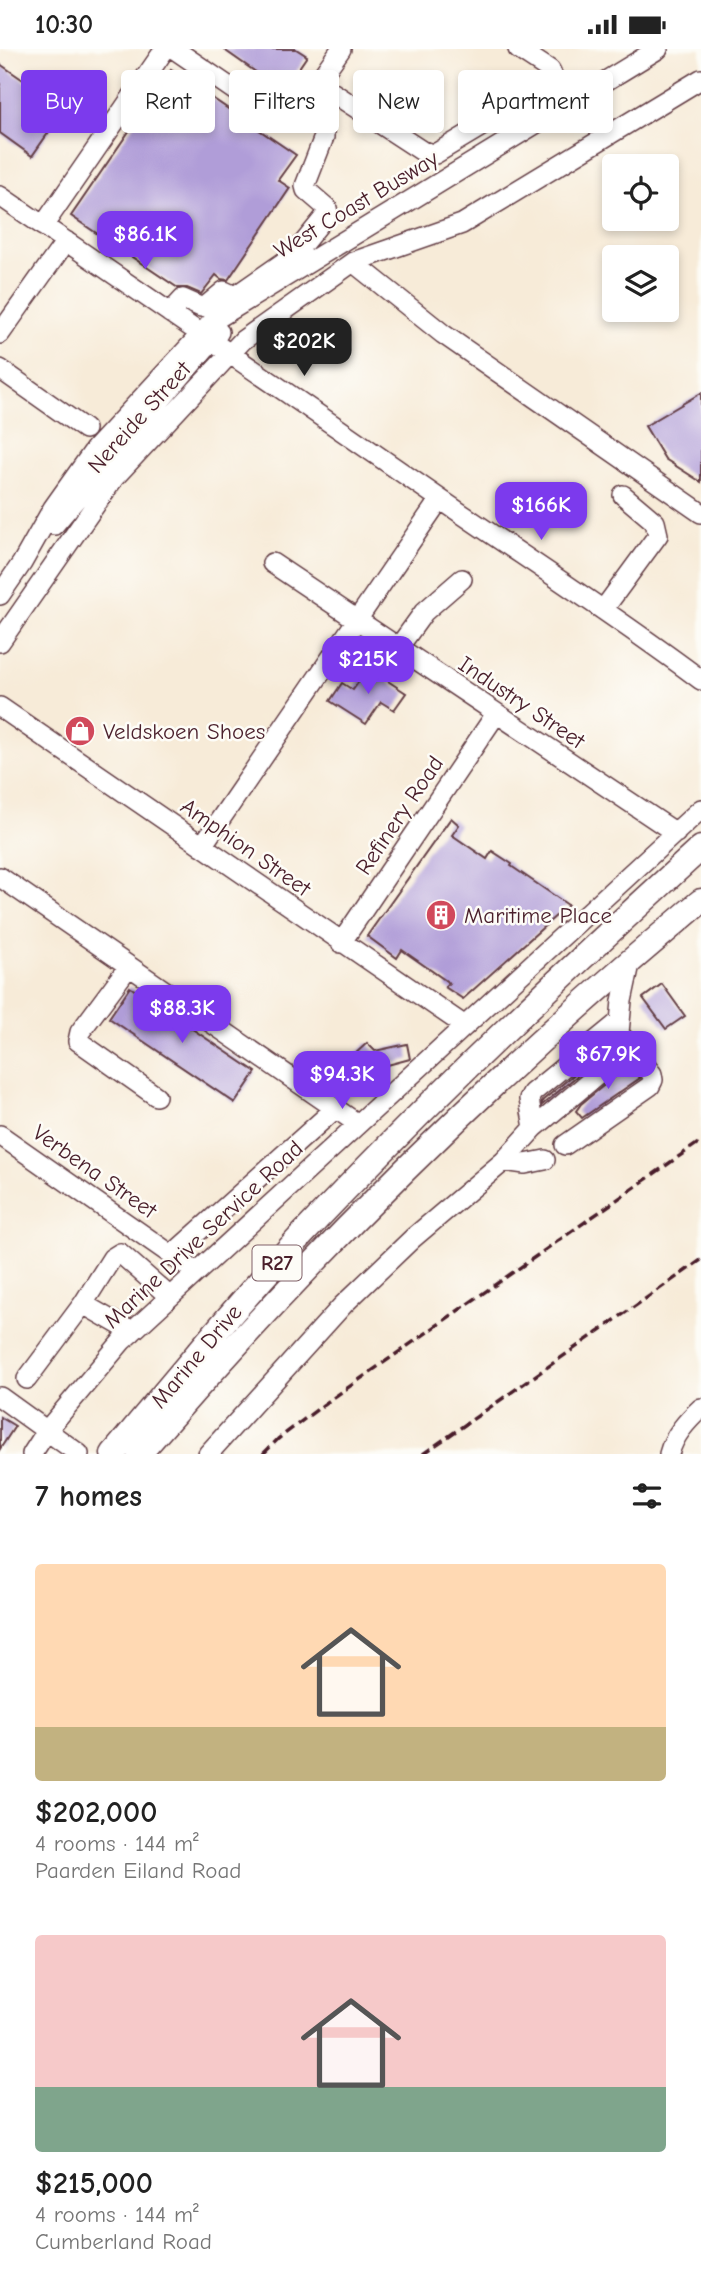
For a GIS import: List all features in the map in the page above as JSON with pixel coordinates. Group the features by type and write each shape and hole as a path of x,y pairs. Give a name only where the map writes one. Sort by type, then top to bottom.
{"main road":[{"name":"Marine Drive","path":"113,1454 214,1333 374,1159 594,946 701,848"},
{"name":"Marine Drive","path":"139,1454 216,1364 390,1183 475,1101 631,959 701,901"}],"street":[{"path":"43,226 165,49"},
{"path":"174,49 229,87"},
{"path":"327,70 341,49"},
{"path":"339,100 422,151 435,154 549,86 553,81 550,71 518,49"},
{"name":"West Coast Busway","path":"0,595 53,508 95,449 206,338 213,321 659,49"},
{"name":"Nereide Street","path":"0,642 114,478 229,353 268,320 353,262 462,224 701,79"},
{"path":"170,313 183,299 201,307 224,291 235,296 294,255 328,213 327,208 306,190 305,186 324,133"},
{"path":"0,196 279,385 701,680"},
{"path":"0,334 66,241"},
{"path":"353,262 443,334 701,513"},
{"path":"0,369 85,429"},
{"path":"603,610 658,535 655,522 623,495"},
{"path":"202,846 440,499"},
{"name":"Industry Street","path":"272,563 676,833"},
{"path":"398,648 424,613 462,579"},
{"name":"Amphion Street","path":"0,706 465,1026"},
{"name":"Refinery Road","path":"341,943 496,714"},
{"name":"Marine Drive Service Road","path":"32,1454 81,1388 132,1332 701,809"},
{"path":"0,877 358,1124"},
{"path":"565,1145 650,1086 653,1080 652,1074 619,1033 631,959"},
{"path":"129,966 80,1032 78,1041 156,1096"},
{"path":"534,1128 529,1099 532,1093 620,1021"},
{"path":"208,1454 343,1305 413,1238 504,1161 534,1128 631,1047"},
{"path":"173,1254 336,1108"},
{"name":"Verbena Street","path":"0,1135 197,1272"},
{"path":"504,1161 525,1164 545,1160"},
{"path":"27,1380 83,1304 112,1258 120,1253 170,1297"},
{"path":"83,1304 132,1332"},
{"path":"0,1397 48,1429 79,1454"},
{"path":"669,1454 677,1434 701,1408"}],"building":[{"path":"223,49 296,49 307,56 297,70 253,70"},
{"path":"0,64 21,79 21,133 48,133 32,156 0,133"},
{"path":"215,100 229,109 229,133 264,133 296,155 278,180 290,188 228,280 216,275 201,294 187,288 178,288 71,216 128,133 215,133"},
{"path":"701,393 701,482 665,459 645,426"},
{"path":"368,668 406,693 394,710 381,702 366,724 330,701 342,683 353,690"},
{"name":"Maritime Place","path":"451,818 459,825 452,835 487,859 492,851 568,905 463,999 445,987 449,983 402,950 397,958 367,936"},
{"path":"662,984 685,1016 666,1029 643,998"},
{"path":"130,987 256,1072 235,1103 109,1018"},
{"path":"367,1043 375,1051 407,1044 410,1059 365,1071 364,1064 355,1054"},
{"path":"606,1048 608,1050 542,1105 542,1101"},
{"path":"629,1065 640,1078 582,1118 576,1111 581,1104"},
{"path":"0,1417 15,1426 0,1449"}],"railway":[{"path":"263,1454 278,1439 323,1405 701,1141"},
{"path":"423,1454 701,1260"}],"place":[{"name":"Veldskoen Shoes","path":"80,731"},
{"name":"Maritime Place","path":"441,915"}]}
